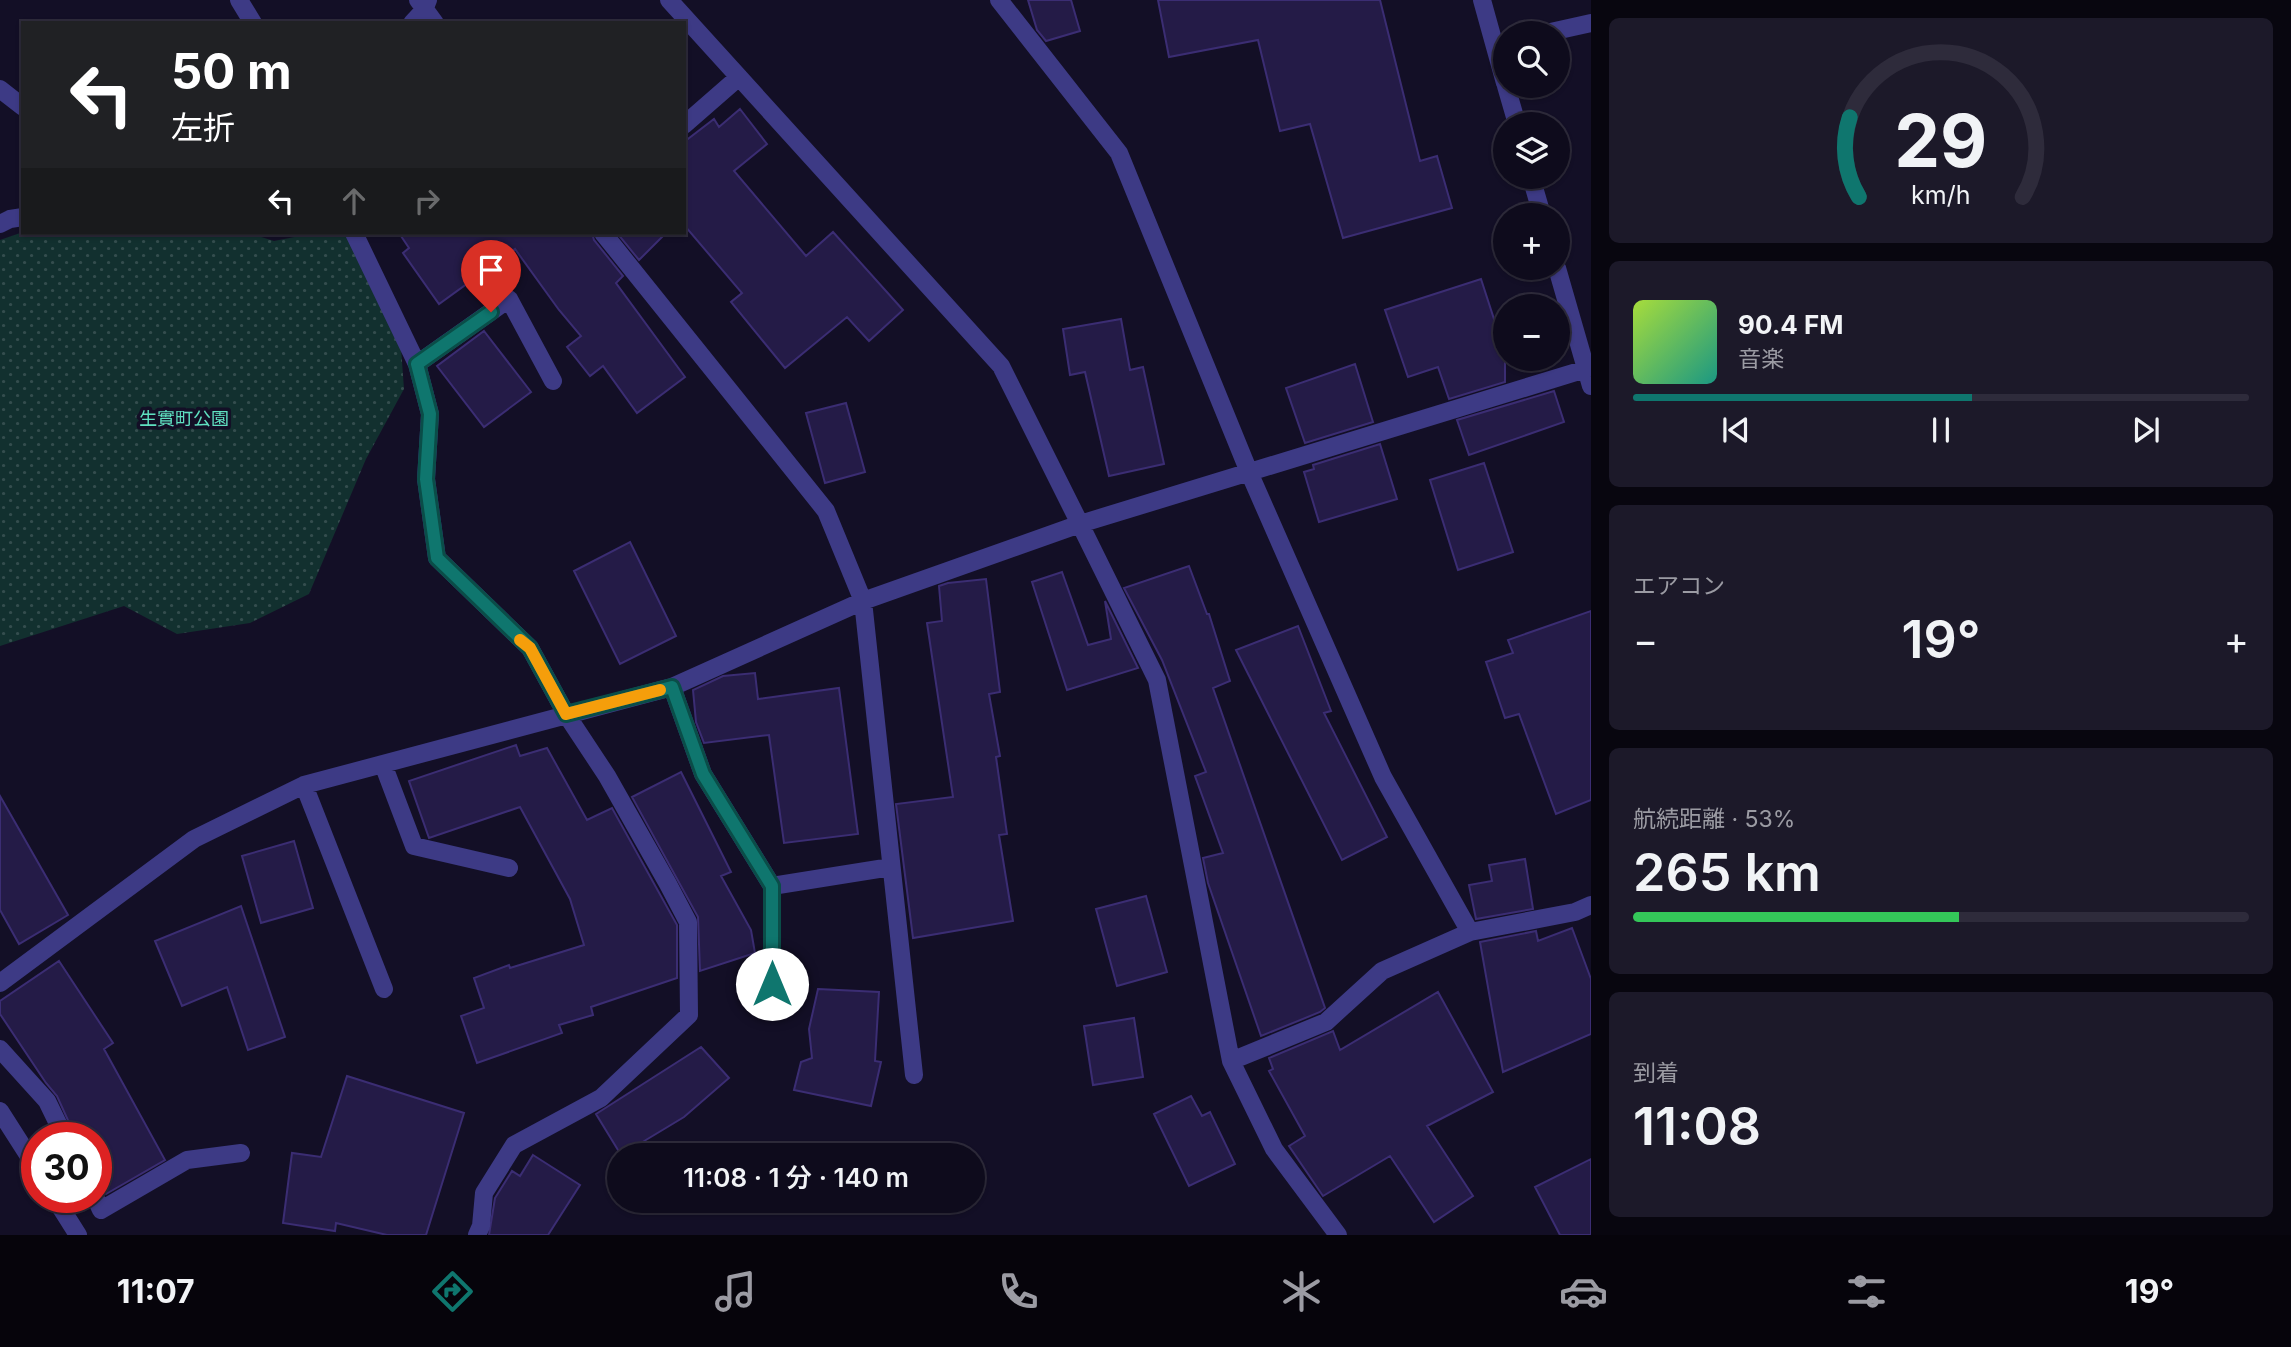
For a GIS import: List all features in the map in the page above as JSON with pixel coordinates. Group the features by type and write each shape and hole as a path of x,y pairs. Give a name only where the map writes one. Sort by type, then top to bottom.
{"street":[{"path":"239,0 252,21"},
{"path":"669,0 1001,366 1157,680 1231,1061 1274,1149 1327,1231"},
{"path":"999,0 1119,153 1249,472 1383,777 1470,932"},
{"path":"1482,0 1493,27"},
{"path":"1570,28 1591,23"},
{"path":"686,123 739,77"},
{"path":"0,89 21,105"},
{"path":"0,224 10,219 21,218"},
{"path":"355,235 417,364 430,414 426,479 437,558 530,648 566,714 607,776 688,922 689,1015 601,1098 514,1145 484,1193 481,1226 477,1235"},
{"path":"605,235 826,511 863,601 915,1075"},
{"path":"0,984 194,839 304,785 672,687 863,601 1080,524 1249,472 1588,377 1560,280"},
{"path":"417,364 509,299 553,381"},
{"path":"672,687 703,774 772,886 772,984"},
{"path":"383,764 414,846 509,868"},
{"path":"304,785 384,989"},
{"path":"772,886 891,867"},
{"path":"1231,1061 1326,1022 1382,971 1470,932 1575,912 1591,905"},
{"path":"0,1049 47,1101 57,1122"},
{"path":"0,1111 21,1144"},
{"path":"112,1204 187,1160 241,1153"},
{"path":"64,1213 78,1235"}],"green space":[{"name":"生實町公園","path":"21,233 21,235 254,235 274,241 305,235 346,235 401,348 404,389 366,459 309,594 250,623 177,634 124,606 0,646 0,240"}],"building":[{"path":"1028,0 1071,0 1080,31 1046,41 1037,30"},
{"path":"1158,0 1380,0 1420,161 1437,156 1452,208 1343,238 1310,124 1280,131 1258,40 1169,57"},
{"path":"740,109 767,144 734,171 806,256 833,232 903,310 869,341 847,317 785,368 731,302 742,293 686,227 686,140 714,119 719,127"},
{"path":"400,235 593,235 623,276 616,283 685,377 637,413 603,366 590,376 567,347 581,336 515,249 439,304 403,253 409,248"},
{"path":"619,235 664,235 639,260"},
{"path":"1481,279 1493,316 1493,371 1505,371 1505,382 1449,399 1438,367 1408,377 1385,310"},
{"path":"1121,319 1130,370 1143,367 1164,464 1109,476 1085,372 1070,375 1063,329"},
{"path":"484,331 531,392 484,427 437,366"},
{"path":"1355,364 1373,422 1305,443 1286,388"},
{"path":"1554,391 1564,422 1469,455 1457,420"},
{"path":"846,403 865,472 825,483 806,413"},
{"path":"1380,444 1397,499 1319,522 1304,472 1314,469 1313,465"},
{"path":"1484,463 1513,552 1458,570 1430,480"},
{"path":"630,542 676,636 620,664 574,571"},
{"path":"1189,566 1209,614 1230,681 1213,688 1325,1008 1261,1036 1208,883 1203,858 1223,853 1195,776 1206,772 1162,660 1124,588"},
{"path":"1062,572 1088,645 1111,639 1105,601 1138,668 1067,690 1032,582"},
{"path":"986,579 1000,692 989,694 1000,756 996,757 1007,834 999,835 1013,921 913,938 896,804 953,797 927,623 942,621 939,586"},
{"path":"1591,611 1591,800 1556,814 1519,714 1505,718 1486,662 1513,653 1508,640"},
{"path":"1298,626 1331,711 1324,713 1387,837 1342,860 1236,650"},
{"path":"755,673 758,699 839,688 858,834 784,843 769,735 704,743 696,722 693,690 723,676"},
{"path":"516,745 520,756 547,748 587,820 612,808 677,925 677,978 591,1007 593,1015 559,1025 562,1033 477,1063 461,1016 484,1008 474,978 509,965 510,968 584,945 570,899 520,807 429,838 409,781"},
{"path":"681,772 731,872 721,876 751,930 755,953 700,971 698,917 632,797"},
{"path":"0,796 68,915 19,944 0,910"},
{"path":"294,841 313,908 261,923 242,856"},
{"path":"1525,859 1533,909 1476,919 1469,885 1492,881 1489,865"},
{"path":"1146,896 1167,972 1117,986 1096,909"},
{"path":"241,906 285,1037 248,1050 227,987 182,1006 155,941"},
{"path":"1572,928 1591,979 1591,1034 1503,1072 1480,942 1536,931 1538,941"},
{"path":"59,961 113,1043 104,1049 165,1160 112,1191 112,1122 69,1122 57,1096 0,1014 0,1001"},
{"path":"818,989 879,992 875,1061 881,1062 871,1106 794,1090 801,1062 812,1058 809,1029"},
{"path":"1438,992 1493,1092 1427,1126 1473,1196 1434,1222 1390,1156 1323,1196 1289,1146 1305,1136 1269,1071 1273,1069 1269,1058 1333,1031 1340,1050"},
{"path":"1134,1018 1143,1077 1093,1085 1084,1026"},
{"path":"701,1047 729,1078 684,1117 641,1143 614,1143 596,1114"},
{"path":"347,1076 464,1113 426,1235 387,1235 336,1223 335,1231 283,1223 292,1153 321,1157"},
{"path":"1191,1096 1202,1116 1210,1112 1235,1164 1189,1186 1154,1114"},
{"path":"533,1155 580,1185 548,1235 489,1235 495,1198 512,1171 520,1176"},
{"path":"1591,1159 1591,1235 1560,1235 1535,1187"}],"slow traffic":[{"path":"520,640 530,648 566,714 660,690"}],"route":[{"path":"491,312 417,364 430,414 426,479 437,558 530,648 566,714 672,687 703,774 772,886 772,984"}]}
